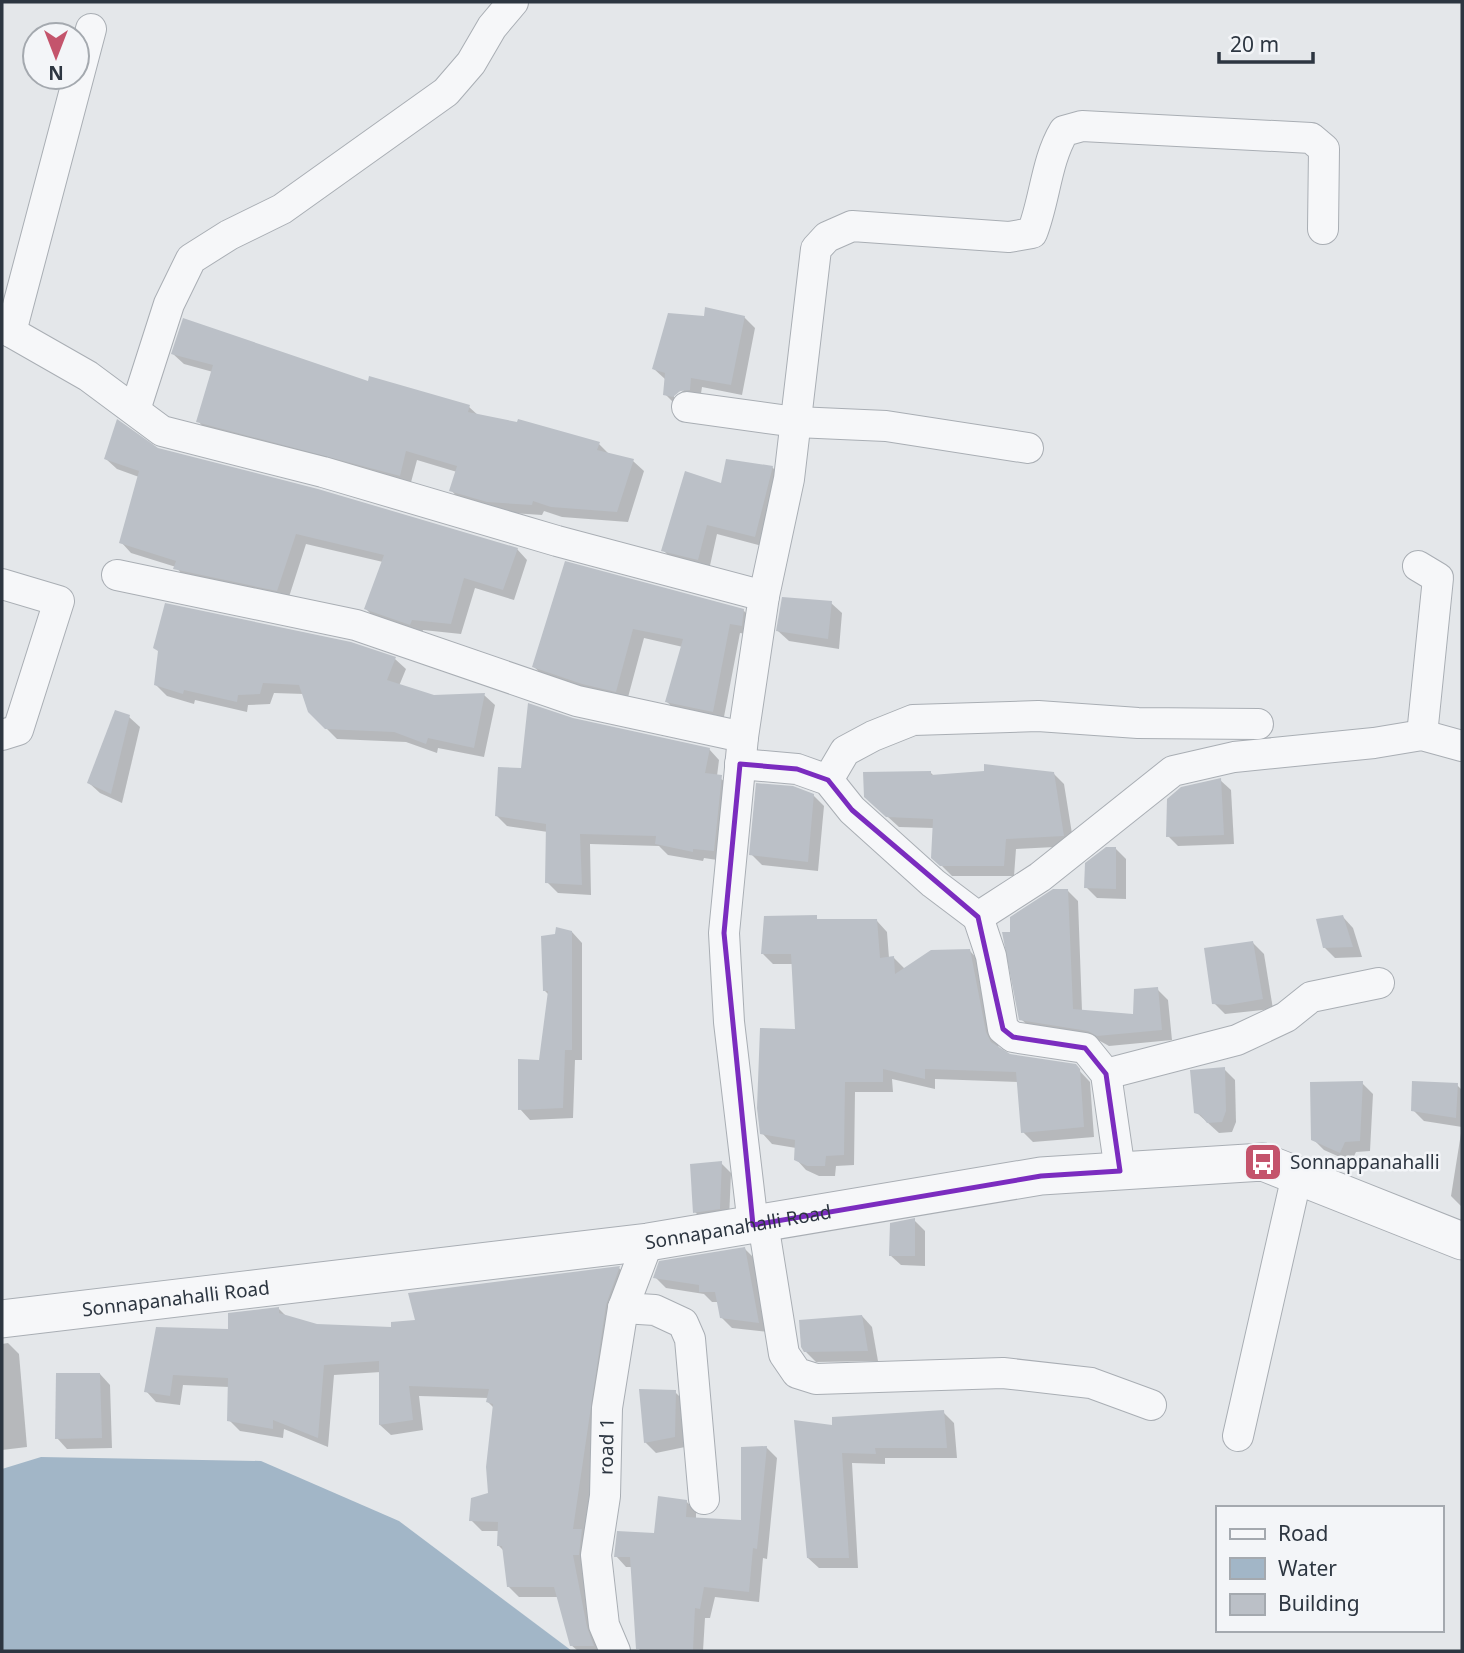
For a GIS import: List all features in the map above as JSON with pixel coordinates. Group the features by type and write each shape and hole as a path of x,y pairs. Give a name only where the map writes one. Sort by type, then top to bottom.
{"street":[{"path":"135,410 169,304 191,259 229,235 282,208 446,92 471,63 492,27 513,2"},
{"path":"73,91 6,330 88,376 162,431 323,472 557,541 764,596"},
{"path":"1151,1405 1091,1383 1003,1373 816,1380 797,1373 784,1354 758,1224 729,1022 724,933 741,751 764,596 789,479 816,249 827,237 852,226 1009,237 1032,233 1043,205 1054,148 1064,131 1082,126 1311,138 1324,149 1323,229"},
{"path":"687,407 796,422 886,426 1028,448"},
{"path":"1418,566 1438,578 1422,735"},
{"path":"117,575 356,625 577,701 828,780 852,810 933,883 978,917 990,956 1003,1029 1013,1037 1085,1048 1106,1074 1120,1171"},
{"path":"2,584 59,601 18,730 2,735"},
{"path":"828,780 845,751 913,720 1038,716 1138,723 1258,724"},
{"path":"978,917 1040,877 1172,771 1234,757 1374,743 1422,735 1462,746"},
{"path":"1106,1074 1237,1040 1286,1017 1311,997 1378,982"},
{"name":"Sonnapanahalli Road","path":"2,1319 648,1242 1041,1176 1263,1162 1462,1241"},
{"path":"1238,1436 1297,1175"},
{"name":"road 1","path":"615,1651 604,1625 596,1555 605,1496 607,1408 623,1308 648,1242"},
{"path":"623,1308 655,1310 683,1323 690,1339 704,1499"}],"highlighted area":[{"path":"740,764 797,769 828,780 852,810 978,917 1003,1029 1013,1037 1085,1048 1106,1074 1120,1171 1041,1176 753,1225 724,933"}],"water":[{"path":"41,1457 261,1461 399,1521 572,1651 2,1651 2,1469"}],"building":[{"path":"705,307 745,316 731,385 691,378 690,390 680,391 673,397 663,395 665,373 652,369 668,313 704,316"},
{"path":"183,318 368,381 369,376 470,405 468,412 517,422 518,419 600,442 597,450 634,459 617,512 551,507 533,501 532,505 487,502 449,491 457,466 406,451 400,476 196,422 213,365 171,354"},
{"path":"117,419 158,448 318,489 518,548 503,590 464,578 451,624 412,620 410,625 364,609 384,555 296,534 277,591 173,569 176,561 119,543 139,471 104,459"},
{"path":"726,459 773,466 755,537 707,525 698,560 661,551 685,471 721,483"},
{"path":"565,561 744,609 742,626 730,624 713,712 665,702 683,639 633,629 616,692 532,667"},
{"path":"782,597 832,601 828,639 776,631"},
{"path":"165,603 351,642 396,657 387,680 434,695 485,693 474,748 428,738 426,744 394,732 325,729 308,712 299,685 263,683 260,694 238,695 237,702 184,690 183,694 154,685 158,651 153,648"},
{"path":"528,703 573,718 710,748 705,773 722,775 714,851 693,849 693,852 655,844 656,836 580,834 582,885 545,883 546,824 495,816 498,767 521,768"},
{"path":"115,710 130,715 111,794 87,783"},
{"path":"984,764 1054,772 1064,836 1006,839 1004,866 940,866 931,858 933,819 886,817 864,797 863,772 931,771 931,775 984,771"},
{"path":"1221,778 1224,835 1166,837 1167,799 1181,787"},
{"path":"756,783 793,786 814,794 808,862 749,855"},
{"path":"1106,847 1116,847 1116,889 1084,888 1085,863"},
{"path":"1053,889 1068,889 1073,1009 1133,1014 1134,989 1158,987 1162,1030 1097,1036 1088,1031 1019,1020 1002,932 1010,932 1010,917"},
{"path":"817,915 817,919 877,919 880,958 894,956 895,974 931,950 970,949 986,1032 991,1042 1010,1054 1076,1064 1080,1069 1084,1127 1021,1133 1016,1072 925,1069 925,1079 883,1069 883,1082 845,1082 844,1155 826,1156 825,1166 807,1166 794,1160 795,1140 760,1134 757,1108 760,1028 795,1029 791,954 761,954 764,916"},
{"path":"1343,915 1353,947 1323,948 1316,919"},
{"path":"556,927 572,931 572,1050 565,1050 563,1108 518,1110 518,1059 539,1060 548,991 543,991 541,936 555,934"},
{"path":"1253,941 1263,999 1228,1005 1212,1004 1204,948"},
{"path":"1225,1067 1226,1111 1222,1122 1207,1123 1201,1115 1194,1113 1190,1070"},
{"path":"1363,1081 1360,1141 1345,1142 1340,1153 1311,1140 1310,1082"},
{"path":"1412,1081 1458,1083 1456,1118 1411,1111"},
{"path":"722,1161 720,1209 693,1213 690,1164"},
{"path":"915,1218 915,1256 889,1256 890,1223"},
{"path":"745,1247 759,1323 720,1318 715,1292 699,1292 699,1285 653,1278 659,1261"},
{"path":"620,1266 606,1305 573,1529 582,1529 579,1555 573,1555 587,1627 594,1646 570,1646 554,1587 507,1587 502,1546 497,1546 498,1522 469,1521 471,1498 488,1493 486,1467 493,1404 486,1402 489,1389 409,1386 413,1420 379,1425 379,1361 324,1365 318,1438 273,1420 273,1429 227,1421 228,1378 173,1375 170,1396 144,1392 156,1327 228,1329 228,1313 279,1307 279,1313 317,1324 391,1327 391,1322 415,1320 408,1293"},
{"path":"862,1315 868,1351 804,1352 801,1347 799,1320"},
{"path":"56,1373 100,1373 102,1438 55,1439"},
{"path":"639,1389 676,1390 675,1437 644,1443"},
{"path":"944,1410 947,1448 875,1448 876,1454 842,1453 849,1558 807,1558 794,1420 832,1425 832,1417"},
{"path":"767,1446 757,1549 753,1548 749,1592 704,1587 700,1609 695,1608 693,1650 636,1649 630,1557 614,1557 617,1531 654,1533 658,1496 687,1500 686,1517 741,1520 741,1447"}],"place":[{"name":"Sonnappanahalli","path":"1263,1162"}]}
